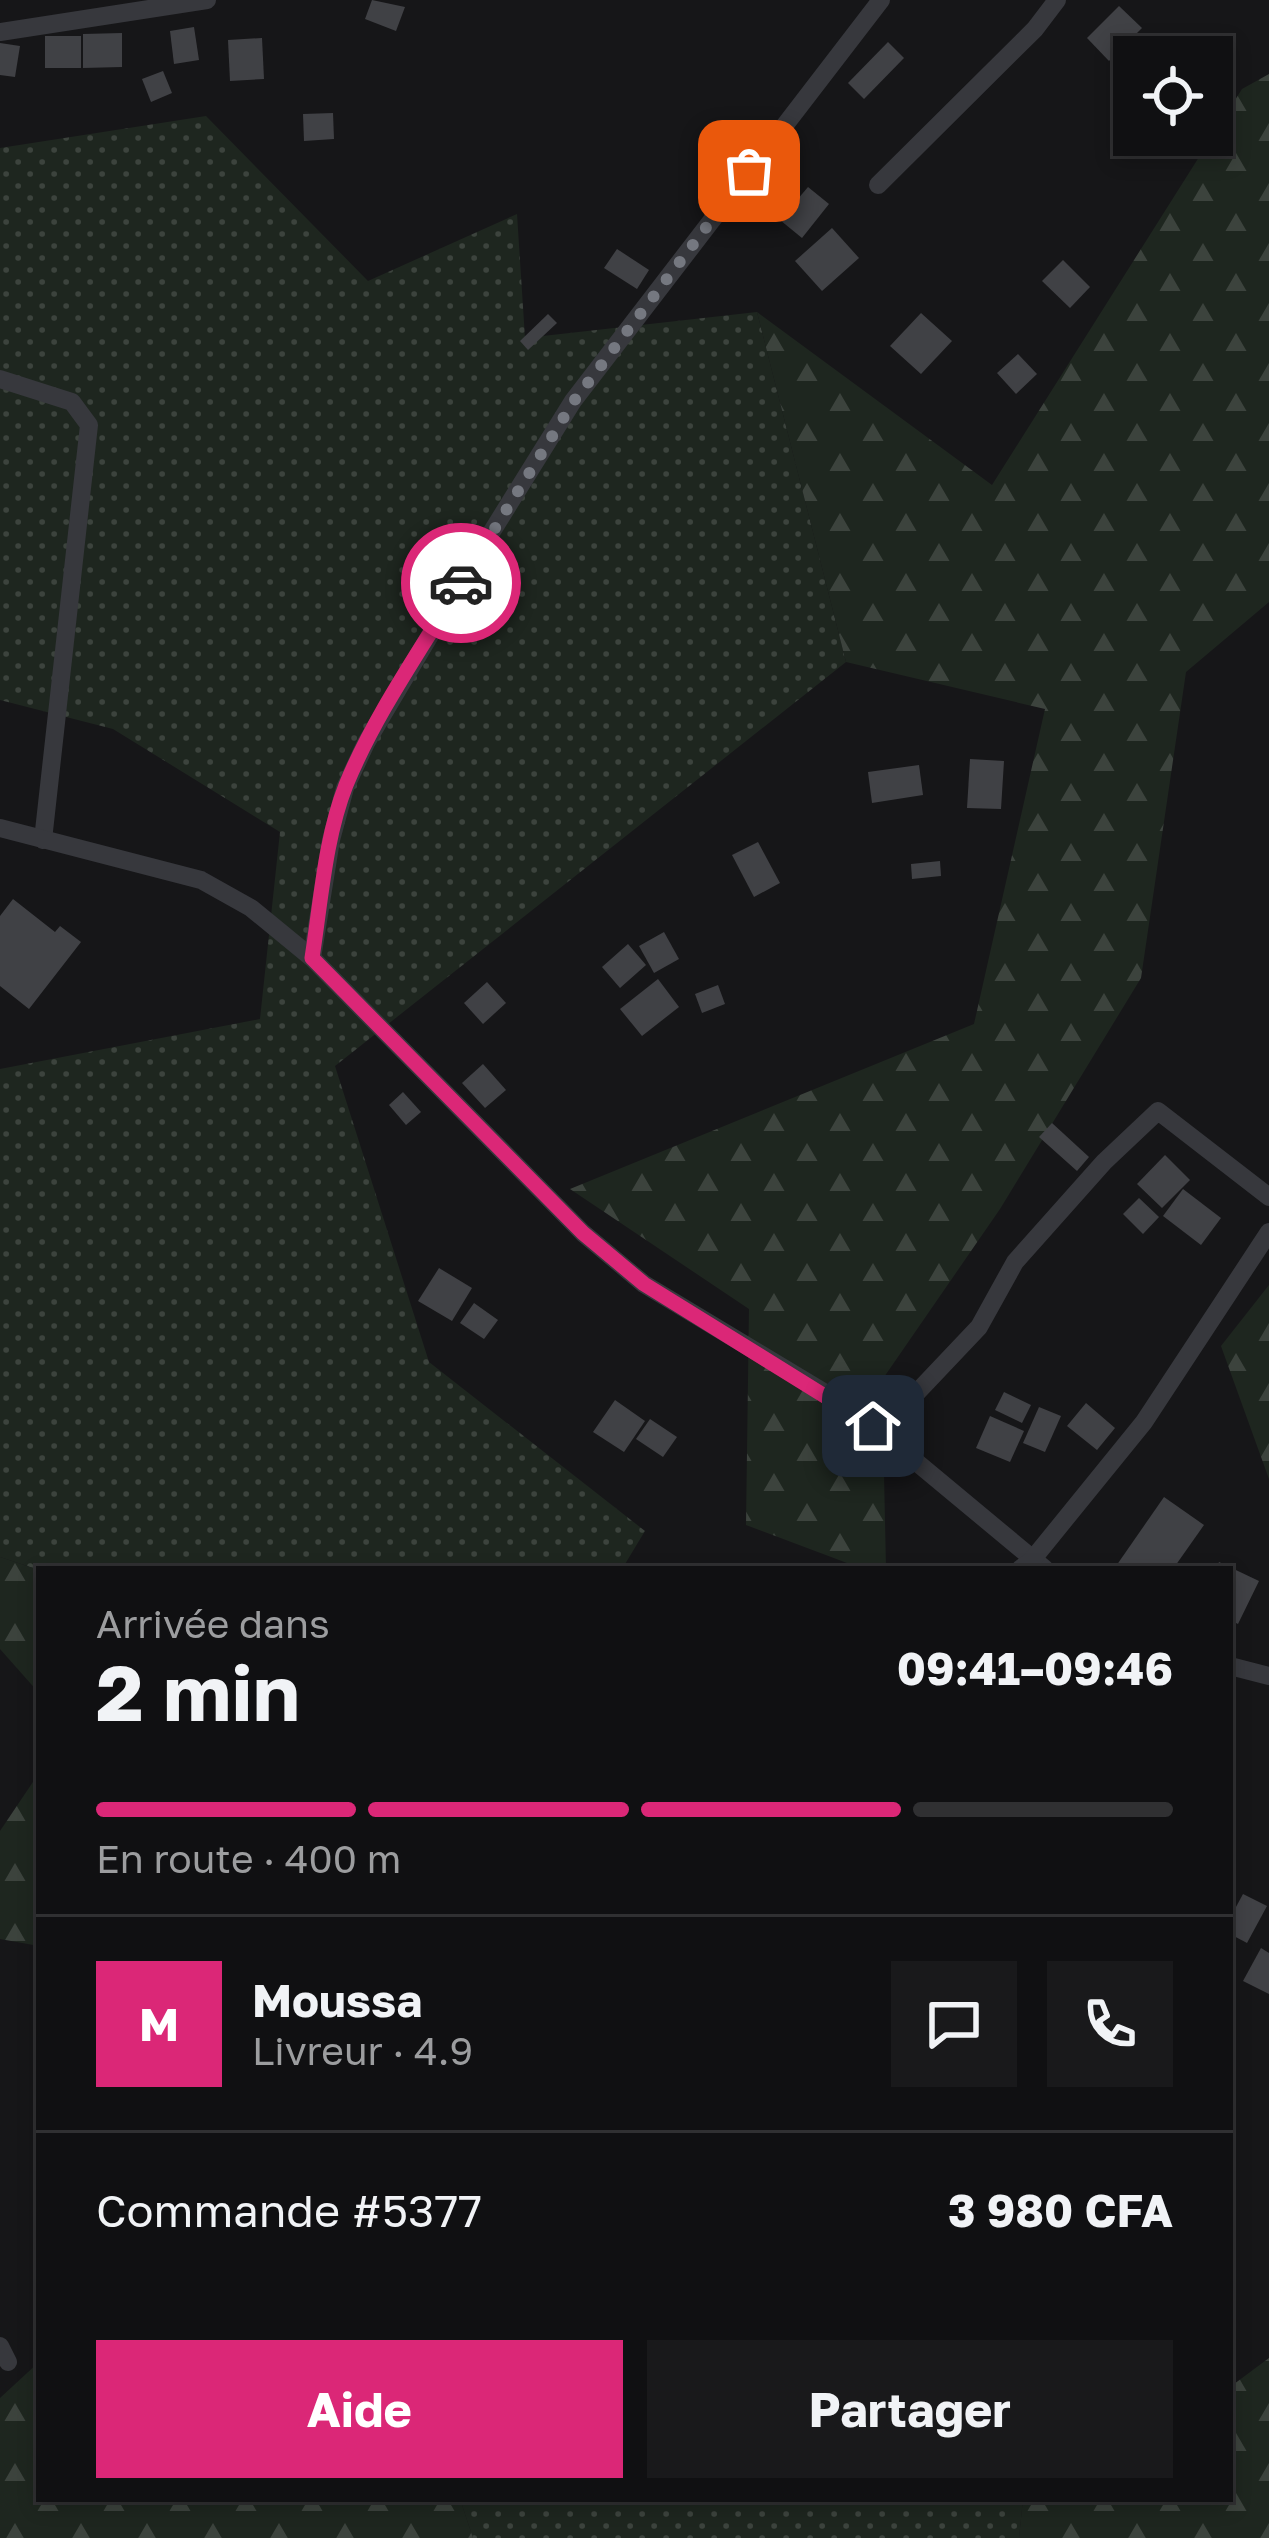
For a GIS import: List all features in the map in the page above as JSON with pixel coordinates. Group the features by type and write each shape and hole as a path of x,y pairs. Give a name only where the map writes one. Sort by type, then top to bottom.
{"street":[{"path":"0,32 207,0"},
{"path":"312,958 331,840 345,788 402,682 574,401 880,0"},
{"path":"878,184 1035,29 1057,0"},
{"path":"0,380 72,402 89,425 43,840"},
{"path":"0,828 201,880 251,908 312,958 583,1233 644,1284 873,1426 1032,1566 1144,1422 1269,1232"},
{"path":"873,1426 907,1403 979,1327 1015,1262 1104,1162 1158,1112 1269,1197"},
{"path":"1233,1667 1269,1676"}],"green space":[{"path":"1269,74 1269,602 1186,672 1141,978 1000,1209 882,1380 886,1566 855,1566 746,1525 749,1309 570,1189 974,1024 1045,709 846,662 757,312 992,485 1200,156 1233,156 1233,103 1242,89"},
{"path":"206,116 368,281 517,214 525,338 757,312 846,662 335,1066 429,1362 645,1531 624,1566 36,1569 0,1557 0,1069 260,1019 280,832 113,729 0,700 0,148"},
{"path":"1269,1285 1269,1479 1221,1346"},
{"path":"0,1557 36,1569 36,1690 0,1649"},
{"path":"36,1777 36,1945 0,1939 0,1831"},
{"path":"1269,2358 1269,2538 1019,2538 1023,2502 1233,2502 1233,2385"},
{"path":"36,2365 36,2502 461,2502 473,2538 0,2538 0,2398"},
{"path":"461,2502 1023,2502 1019,2538 473,2538"}],"building":[{"path":"372,0 405,7 396,31 365,19"},
{"path":"1119,6 1142,28 1134,36 1113,36 1109,61 1087,38"},
{"path":"194,27 199,60 174,64 170,31"},
{"path":"122,33 122,67 83,68 83,34"},
{"path":"45,36 81,36 81,68 45,68"},
{"path":"262,38 264,79 230,81 228,40"},
{"path":"888,42 904,58 864,99 848,83"},
{"path":"0,43 20,46 15,77 0,75"},
{"path":"163,71 172,93 151,102 142,79"},
{"path":"333,113 334,139 304,141 303,114"},
{"path":"808,187 829,204 802,238 780,220"},
{"path":"832,228 859,258 822,291 795,261"},
{"path":"617,249 649,270 637,289 604,268"},
{"path":"1063,260 1090,287 1070,308 1042,281"},
{"path":"921,313 952,341 921,374 890,346"},
{"path":"548,314 557,323 528,350 520,341"},
{"path":"1018,354 1037,374 1016,394 997,373"},
{"path":"970,759 1004,761 1001,809 967,808"},
{"path":"919,765 923,795 872,803 868,772"},
{"path":"758,842 780,883 754,897 732,855"},
{"path":"940,861 941,876 912,879 911,864"},
{"path":"13,899 55,932 60,926 81,942 29,1009 0,986 0,916"},
{"path":"664,932 679,959 654,973 639,946"},
{"path":"628,944 646,965 620,988 602,967"},
{"path":"658,979 679,1007 642,1036 620,1009"},
{"path":"487,982 506,1003 483,1024 464,1003"},
{"path":"718,985 725,1004 702,1013 695,994"},
{"path":"483,1064 506,1090 485,1108 462,1083"},
{"path":"403,1092 421,1112 406,1125 389,1105"},
{"path":"1052,1123 1089,1157 1077,1171 1039,1137"},
{"path":"1165,1155 1190,1180 1162,1208 1137,1184"},
{"path":"1183,1189 1221,1218 1201,1245 1163,1216"},
{"path":"1139,1198 1159,1217 1143,1234 1123,1214"},
{"path":"439,1268 472,1288 452,1321 418,1301"},
{"path":"474,1303 498,1320 484,1339 460,1323"},
{"path":"1004,1392 1031,1405 1022,1423 995,1410"},
{"path":"615,1400 645,1421 624,1452 593,1432"},
{"path":"1086,1403 1115,1428 1097,1450 1067,1426"},
{"path":"1039,1407 1061,1416 1045,1452 1023,1443"},
{"path":"990,1416 1024,1431 1010,1462 976,1448"},
{"path":"650,1419 677,1437 663,1457 636,1439"},
{"path":"1164,1497 1204,1525 1175,1566 1116,1566"},
{"path":"1233,1569 1259,1581 1238,1624 1233,1622"},
{"path":"1243,1894 1267,1906 1247,1943 1233,1936 1233,1912"},
{"path":"1261,1948 1269,1953 1269,1994 1243,1981"}],"way so far":[{"path":"461,583 574,401 749,171"}],"route":[{"path":"461,583 366,743 345,788 331,840 312,958 583,1233 644,1284 873,1426"}]}
